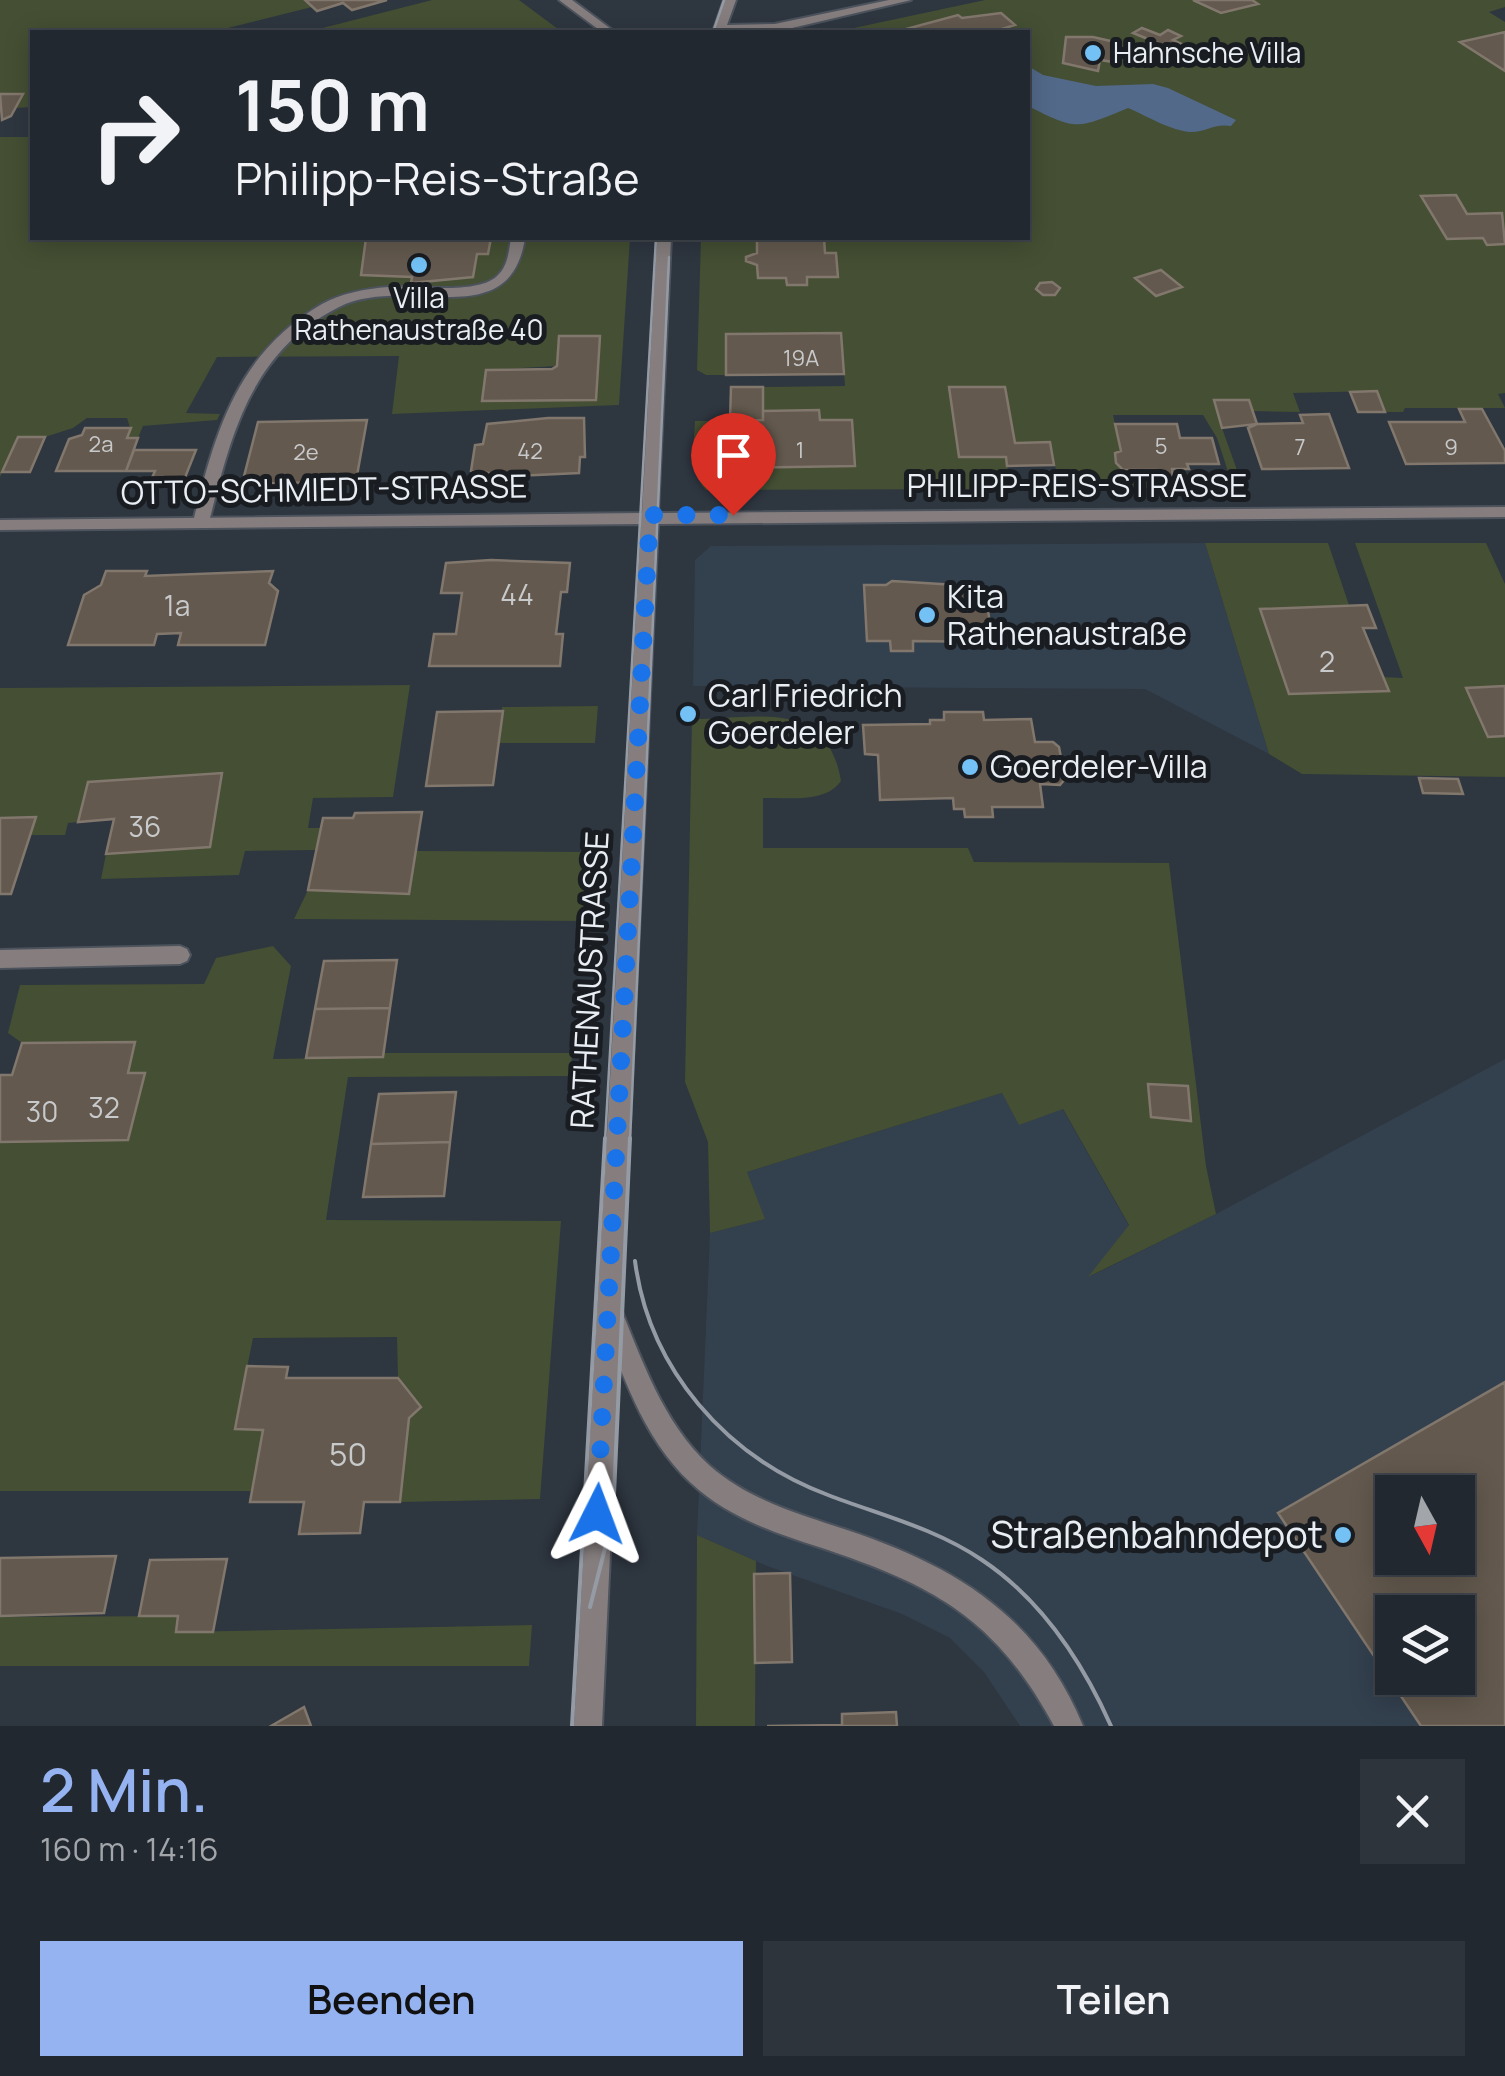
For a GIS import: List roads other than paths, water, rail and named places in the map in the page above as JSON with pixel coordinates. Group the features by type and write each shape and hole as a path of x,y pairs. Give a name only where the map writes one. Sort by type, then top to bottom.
{"street":[{"path":"565,0 606,30"},
{"path":"720,30 730,0"},
{"path":"738,30 775,28 905,0"},
{"path":"201,522 229,418 243,386 264,359 302,325 336,302 356,296 478,292 494,288 514,266 518,240"},
{"name":"RATHENAUSTRASSE","path":"588,1726 664,240"},
{"name":"PHILIPP-REIS-STRASSE","path":"650,515 1327,516 1505,512"},
{"name":"OTTO-SCHMIEDT-STRASSE","path":"0,525 650,515"},
{"path":"0,959 180,955"},
{"path":"608,1308 649,1408 682,1457 701,1476 773,1519 893,1557 956,1590 1010,1633 1053,1693 1070,1726"}],"water":[{"path":"1030,67 1043,75 1096,86 1153,84 1236,120 1231,126 1191,132 1128,108 1087,123 1057,120 1030,107"}],"tram line":[{"path":"714,30 724,0"},
{"path":"605,1141 656,240"},
{"path":"630,1141 669,257"},
{"path":"572,1726 605,1138"},
{"path":"590,1607 613,1517 630,1138"},
{"path":"635,1261 643,1301 657,1338 698,1404 726,1433 791,1478 945,1539 1004,1576 1042,1613 1073,1655 1111,1726"}],"place":[{"name":"Hahnsche Villa","path":"1093,53"},
{"name":"Villa Rathenaustraße 40","path":"419,265"},
{"name":"Kita Rathenaustraße","path":"927,615"},
{"name":"Carl Friedrich Goerdeler","path":"688,714"},
{"name":"Goerdeler-Villa","path":"970,767"},
{"name":"Straßenbahndepot","path":"1343,1535"}]}
